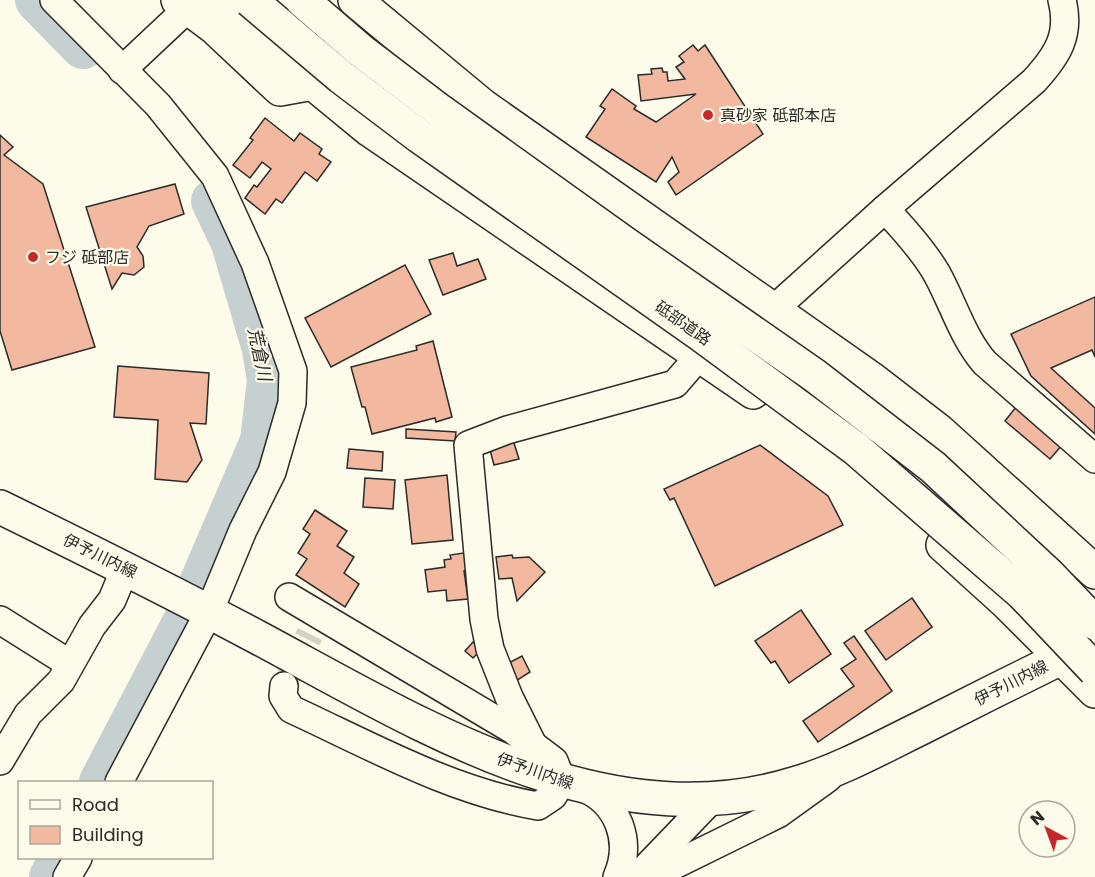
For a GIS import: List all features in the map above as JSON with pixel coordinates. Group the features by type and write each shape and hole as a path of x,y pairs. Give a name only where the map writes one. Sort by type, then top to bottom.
{"main road":[{"name":"砥部道路","path":"250,0 341,77 419,136 700,334 856,449 1023,594 1095,670"},
{"name":"砥部道路","path":"302,0 360,50 440,111 814,375 924,460 1048,574 1095,623"},
{"path":"192,2 315,79 370,130 771,404 845,461 928,531 1006,603 1095,691"},
{"path":"363,8 483,106 873,380 939,431 1095,572"},
{"name":"伊予川内線","path":"0,507 133,572 472,749 570,783 634,795 711,800 797,784 848,764 1095,641"}],"street":[{"path":"54,0 158,105 215,176 255,263 293,372 292,403 272,472 120,781"},
{"path":"772,310 1034,81 1049,64 1063,40 1066,23 1062,0"},
{"path":"122,70 192,2"},
{"path":"885,209 898,222 936,272 974,351 984,363 1095,459"},
{"path":"533,745 509,697 490,649 484,619 468,445 507,430 675,384 700,355"},
{"path":"0,761 28,714 61,681 92,626 133,572"},
{"path":"289,597 315,624 513,730 554,761 570,783 604,801 617,819 624,838 624,849 617,877"},
{"path":"0,620 70,664"},
{"path":"284,686 283,696 291,710 442,779 506,800 538,806 570,783"},
{"path":"650,877 778,814 848,764"},
{"path":"637,877 711,800"},
{"path":"68,877 77,859"}],"building":[{"name":"真砂家 砥部本店","path":"693,45 698,51 705,45 763,134 676,195 668,182 679,172 672,157 656,182 586,137 605,109 600,106 612,89 636,106 634,109 656,122 696,94 641,101 638,75 652,74 651,69 662,68 663,72 667,72 668,81 685,79 676,67 684,62 679,56"},
{"path":"265,118 294,141 300,133 322,149 319,154 331,162 317,181 305,172 282,203 276,199 265,214 245,198 254,185 257,187 271,169 262,162 250,178 233,165 253,140 250,138"},
{"name":"フジ 砥部店","path":"0,135 13,147 4,155 43,184 95,347 12,370 0,331"},
{"path":"175,184 184,214 149,226 137,247 143,256 144,267 134,275 122,273 112,289 86,207"},
{"path":"453,253 457,266 478,259 486,279 443,295 429,260"},
{"path":"405,265 431,314 331,367 305,318"},
{"path":"1095,297 1095,357 1092,350 1051,368 1095,408 1095,434 1031,376 1011,334"},
{"path":"433,341 452,417 436,422 435,418 372,434 351,367 417,350 416,346"},
{"path":"118,366 209,373 206,424 190,423 202,460 187,482 155,479 158,420 114,417"},
{"path":"1016,407 1062,445 1050,459 1005,421"},
{"path":"406,429 456,432 455,441 406,438"},
{"path":"513,440 519,459 494,465 489,446"},
{"path":"760,445 828,496 843,525 715,586 674,498 670,500 664,489"},
{"path":"349,449 383,452 382,471 347,468"},
{"path":"447,475 453,540 412,544 405,480"},
{"path":"365,478 395,480 393,509 363,507"},
{"path":"315,510 347,531 337,546 354,557 344,573 359,584 345,607 296,575 307,559 298,553 310,534 303,529"},
{"path":"470,552 472,570 464,571 468,599 447,601 446,590 428,592 425,570 445,567 444,560 451,559 450,555"},
{"path":"512,555 513,558 529,557 545,572 517,601 512,578 499,579 496,557"},
{"path":"912,598 932,627 886,660 865,631"},
{"path":"801,610 831,654 789,683 775,661 771,663 755,641"},
{"path":"854,636 892,691 818,742 803,721 854,686 841,669 856,659 844,643"},
{"path":"473,642 481,650 473,658 465,651"},
{"path":"522,656 530,672 516,681 507,664"}],"waterway":[{"name":"荒倉川","path":"37,0 83,47"},
{"name":"荒倉川","path":"102,781 184,623 262,441 269,380 264,349 233,243 213,201"},
{"name":"荒倉川","path":"51,877 60,859"}],"tunnel":[{"path":"289,676 310,634"}],"place":[{"name":"真砂家 砥部本店","path":"708,115"},
{"name":"フジ 砥部店","path":"33,257"}]}
